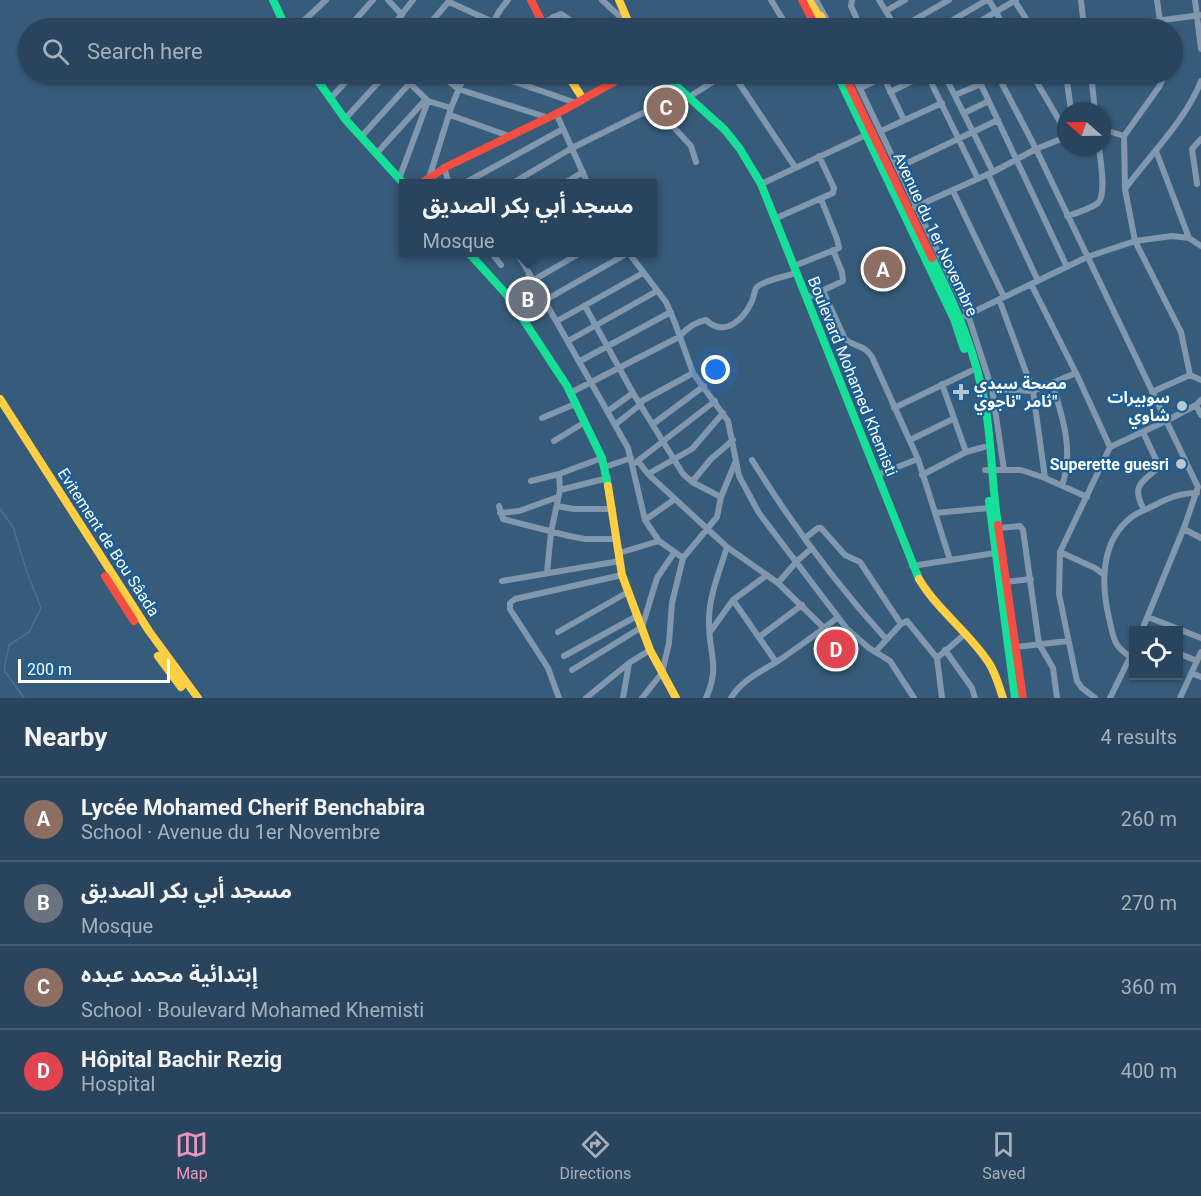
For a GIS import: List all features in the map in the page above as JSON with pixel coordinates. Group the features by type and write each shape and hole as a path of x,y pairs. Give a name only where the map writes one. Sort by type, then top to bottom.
{"main road":[{"path":"531,0 539,18"},
{"path":"619,0 625,18"},
{"path":"802,0 815,18"},
{"path":"809,0 816,18"},
{"path":"276,1 282,18"},
{"path":"320,84 345,119 399,179"},
{"path":"571,84 579,101"},
{"path":"426,179 444,167 556,113 610,84"},
{"name":"Boulevard Mohamed Khemisti","path":"672,84 726,131 761,184 912,566 927,594 979,647 999,681 1003,698"},
{"name":"Avenue du 1er Novembre","path":"842,84 866,135 910,210 954,319 971,371 980,405 984,447 999,528 1023,698"},
{"name":"Avenue du 1er Novembre","path":"849,84 964,316 986,410 989,508 1015,698"},
{"path":"473,257 521,314 570,393 604,463 622,575 650,650 676,698"},
{"name":"Evitement de Bou Sâada","path":"0,399 148,631 198,698"},
{"name":"Evitement de Bou Sâada","path":"0,408 142,633 189,698"}],"street":[{"path":"307,18 327,0"},
{"path":"359,18 373,0"},
{"path":"388,0 401,17 413,0"},
{"path":"496,18 508,0"},
{"path":"603,0 622,18"},
{"path":"771,0 782,18"},
{"path":"816,0 818,18"},
{"path":"852,0 851,6 856,18"},
{"path":"879,0 891,18"},
{"path":"886,11 905,0"},
{"path":"914,18 939,2 949,0"},
{"path":"956,18 988,0 999,18"},
{"path":"986,18 1015,0 1026,18"},
{"path":"1081,0 1083,18"},
{"path":"1157,0 1160,18"},
{"path":"1195,0 1199,16 1201,49"},
{"path":"435,18 449,1 479,18"},
{"path":"553,17 564,15 568,18"},
{"path":"1183,18 1199,16"},
{"path":"1125,189 1198,96 1201,81"},
{"path":"330,99 344,84"},
{"path":"345,119 377,84"},
{"path":"361,137 409,84"},
{"path":"411,84 427,100 509,136"},
{"path":"452,84 458,89 546,117"},
{"path":"430,176 460,84"},
{"path":"524,84 579,101"},
{"path":"689,97 709,84"},
{"path":"740,84 795,167"},
{"path":"858,84 899,167 910,210 1057,140"},
{"path":"860,88 867,84"},
{"path":"887,84 904,120"},
{"path":"890,92 906,84"},
{"path":"932,84 978,179"},
{"path":"949,84 973,132 1035,282 1110,447"},
{"path":"955,95 981,84 1067,267"},
{"path":"1002,84 1036,149 1199,489 1144,626"},
{"path":"1038,84 1057,117"},
{"path":"1067,84 1070,102"},
{"path":"1092,84 1094,102"},
{"path":"1160,84 1124,136 1125,189 1135,241 1181,332 1190,375"},
{"path":"518,179 572,148 655,107 675,87"},
{"path":"376,154 427,100"},
{"path":"402,179 427,100"},
{"path":"964,113 989,101"},
{"path":"881,131 942,103"},
{"path":"655,107 691,146 696,162"},
{"path":"556,113 586,179"},
{"path":"899,167 998,120"},
{"path":"470,179 563,129"},
{"path":"1111,132 1124,136"},
{"path":"761,184 866,135"},
{"path":"1197,184 1192,149 1201,139"},
{"path":"1156,151 1189,237 1201,246"},
{"path":"774,219 832,194 834,191 819,156"},
{"path":"1067,216 1095,205 1101,198 1103,189 1100,156"},
{"path":"444,167 448,179"},
{"path":"570,179 583,172"},
{"path":"953,190 1001,298 1033,391 1045,478"},
{"path":"570,393 679,337 686,329 703,321 706,320 713,327 730,326 745,313 757,287 839,248 821,199"},
{"path":"1004,470 992,389 964,316 1087,257 1135,241 1172,236 1189,237"},
{"path":"807,298 843,281 842,272 833,250"},
{"path":"495,257 501,265"},
{"path":"520,257 628,448 634,461 645,520 658,541 683,558"},
{"path":"521,260 526,257"},
{"path":"507,295 531,279 573,257"},
{"path":"521,314 621,257"},
{"path":"631,257 671,312 693,373 715,400 731,427 739,476 759,513 846,629 890,661 914,698"},
{"path":"557,321 643,273"},
{"path":"568,342 657,291"},
{"path":"823,291 845,339 865,348 872,357 918,459 950,560"},
{"path":"585,306 633,393 683,474 692,483 721,497"},
{"path":"580,361 671,312"},
{"path":"894,408 971,371"},
{"path":"616,424 641,403 693,373"},
{"path":"992,389 1033,391 1076,374"},
{"path":"1152,392 1190,375 1201,380"},
{"path":"1052,383 1068,453 1067,472 1062,486"},
{"path":"942,384 966,452"},
{"path":"653,424 704,386"},
{"path":"608,411 633,393"},
{"path":"531,481 604,463 634,461 715,400"},
{"path":"1095,698 1077,681 1059,594 1060,552 1110,447 1166,421 1198,402 1201,415"},
{"path":"542,418 575,405"},
{"path":"648,474 692,449 723,413"},
{"path":"910,440 953,419"},
{"path":"554,441 585,422"},
{"path":"1143,432 1158,464 1157,469 1140,482 1137,491 1144,510"},
{"path":"692,483 711,459 733,440"},
{"path":"922,475 966,452 984,447"},
{"path":"877,475 918,459"},
{"path":"752,460 783,510 856,607 886,639"},
{"path":"634,461 727,547 778,583 824,627"},
{"path":"642,698 662,673 669,643 672,603 683,558 717,517 721,497 735,462"},
{"path":"988,470 1021,470 1087,497"},
{"path":"546,573 559,494 559,474"},
{"path":"608,478 559,494 519,511 499,509 503,519 551,532 585,539 617,539"},
{"path":"1129,652 1120,650 1112,638 1104,592 1103,574 1114,539 1133,516 1182,493 1199,489"},
{"path":"645,520 675,499"},
{"path":"557,506 574,509 613,509"},
{"path":"935,513 989,508"},
{"path":"999,528 1020,526 1023,530 1039,644 1053,668 1057,698"},
{"path":"805,538 821,528 844,555 858,561 901,624"},
{"path":"1184,529 1201,538"},
{"path":"502,581 619,557 658,541"},
{"path":"706,698 714,674 715,661 708,619 727,547"},
{"path":"778,583 812,548"},
{"path":"1060,552 1103,574"},
{"path":"572,670 642,627 657,578 674,553"},
{"path":"912,566 995,553"},
{"path":"559,698 553,677 510,609 510,603 516,599 622,575"},
{"path":"710,633 734,600 766,575"},
{"path":"1006,582 1031,579"},
{"path":"558,632 628,592"},
{"path":"734,600 776,662"},
{"path":"759,637 802,605"},
{"path":"564,656 637,616"},
{"path":"1148,616 1201,638"},
{"path":"731,698 748,679 776,662 838,617"},
{"path":"875,652 901,624 908,622 937,658 942,698"},
{"path":"937,658 965,634"},
{"path":"1016,647 1068,641"},
{"path":"586,698 629,663 650,650"},
{"path":"945,650 972,688 975,698"},
{"path":"1180,698 1200,656 1183,654"},
{"path":"1110,698 1129,659"},
{"path":"622,698 629,663"},
{"path":"1191,673 1201,676"}],"waterway":[{"path":"0,509 13,527 41,608 29,632 9,645 4,670 24,698"}],"traffic: fast":[{"path":"273,0 281,18"},
{"path":"320,84 345,119 399,179"},
{"path":"674,84 725,130 740,149 761,184 919,579"},
{"path":"842,84 954,319 964,349"},
{"path":"473,257 507,295 567,386 602,458 608,486"},
{"path":"932,258 965,332 982,390 988,424 998,525"},
{"path":"989,501 1015,698"}],"traffic: slow":[{"path":"619,0 627,18"},
{"path":"809,0 818,15"},
{"path":"812,18 817,15 822,18"},
{"path":"573,84 583,99"},
{"path":"0,399 149,631 198,698"},
{"path":"608,486 622,575 650,650 676,698"},
{"path":"919,579 989,663 1003,698"},
{"path":"158,656 181,687"}],"traffic: jam":[{"path":"531,0 540,18"},
{"path":"802,0 811,18"},
{"path":"428,179 448,166 564,110 610,84"},
{"path":"849,84 932,258"},
{"path":"998,525 1023,698"},
{"path":"105,576 134,621"}],"place":[{"name":"إبتدائية محمد عبده","path":"666,107"},
{"name":"Lycée Mohamed Cherif Benchabira","path":"883,269"},
{"name":"مسجد أبي بكر الصديق","path":"528,299"},
{"name":"مصحة سيدي ثامر \"ناجوي\"","path":"961,392"},
{"name":"سوبيرات شاوي","path":"1182,406"},
{"name":"Superette guesri","path":"1181,464"},
{"name":"Hôpital Bachir Rezig","path":"836,649"}]}
